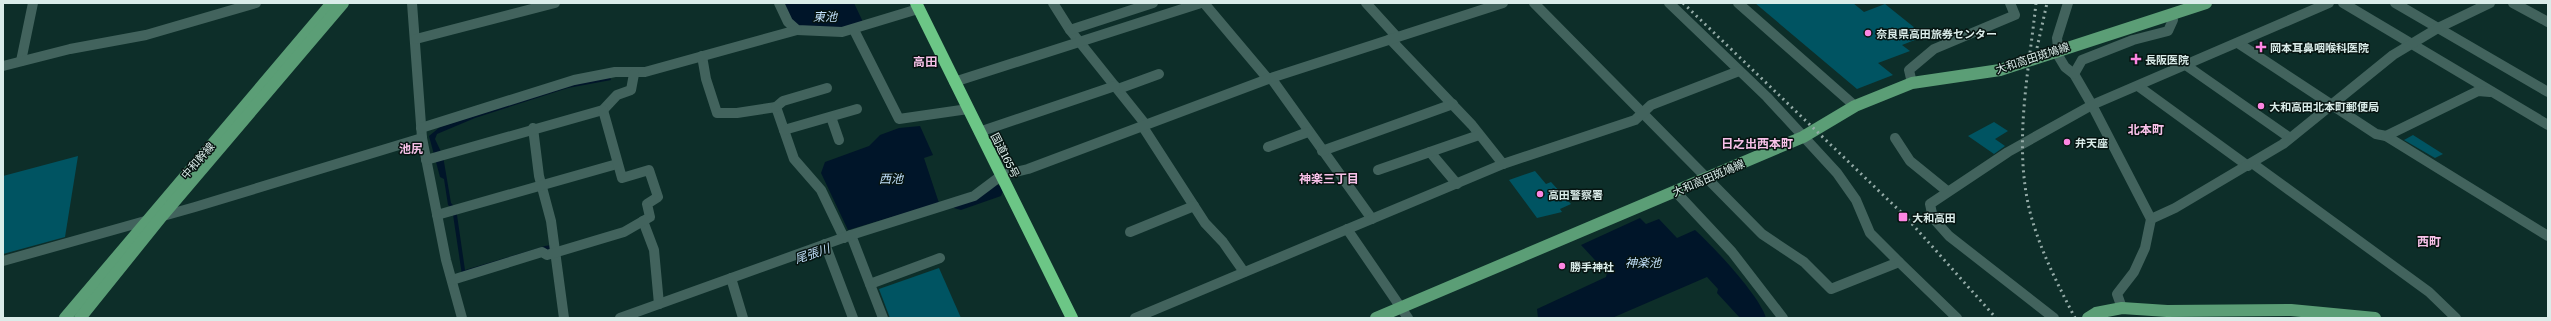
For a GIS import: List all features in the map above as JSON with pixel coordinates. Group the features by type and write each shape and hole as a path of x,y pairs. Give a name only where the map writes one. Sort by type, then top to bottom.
{"highway":[{"name":"国道165号","path":"917,6 1072,318"}],"main road":[{"name":"中和幹線","path":"65,318 332,3"},
{"name":"中和幹線","path":"80,318 162,216 343,3"},
{"name":"大和高田斑鳩線","path":"1376,318 1404,313 1706,176 1803,137 1855,106 1912,84 2000,70 2206,3"},
{"path":"2088,318 2096,313 2122,308 2167,311 2291,310 2375,318"}],"street":[{"path":"21,61 33,3"},
{"path":"3,66 146,35 256,3"},
{"path":"412,3 416,39 422,133 430,158 437,216 462,318"},
{"path":"416,39 555,3"},
{"path":"779,3 788,22 797,30"},
{"path":"1053,3 1070,30 1145,126 1205,223 1224,242 1244,272"},
{"path":"1070,30 1153,3"},
{"path":"954,82 1203,3 1270,78 1372,219"},
{"path":"1366,3 1393,38 1453,104 1503,164"},
{"path":"620,318 974,196 1002,175 1028,169 1270,78 1503,3"},
{"path":"1534,3 1762,234 1804,262 1831,289 1899,262"},
{"path":"1669,3 1767,97 1837,173 1856,200 1870,234 1956,318"},
{"path":"1738,3 1855,106"},
{"path":"1912,84 1909,70 1934,49 2015,15 2010,3"},
{"path":"2068,3 2057,38 2059,57 2065,67 2074,74 2092,105 2151,219 2145,248 2134,272 2117,294 2122,308"},
{"path":"2054,318 1949,236 1933,218 1930,204 1947,191 2008,152 2092,105 2187,66 2329,3"},
{"path":"2343,3 2412,43 2490,92 2548,125"},
{"path":"2395,3 2548,92"},
{"path":"2151,219 2250,164 2290,138 2364,76 2412,43 2438,28 2490,3"},
{"path":"2513,3 2548,22"},
{"path":"3,261 162,216 422,133 574,80 615,72 634,74 797,30 842,32 854,30 917,6"},
{"path":"2074,74 2082,60 2133,40 2168,31 2174,20 2170,15"},
{"path":"854,30 899,119 968,109"},
{"path":"2238,43 2330,106 2376,134 2386,136 2548,236"},
{"path":"702,56 706,79 717,113 737,113 776,107 783,101 827,88"},
{"path":"2187,66 2290,138"},
{"path":"1135,318 1503,164 1635,120 1642,111 1739,71"},
{"path":"430,158 533,128 603,110 617,95 631,90 634,74"},
{"path":"979,132 1159,74"},
{"path":"2138,86 2429,292 2456,318"},
{"path":"2386,136 2478,91 2490,92"},
{"path":"1322,151 1453,104"},
{"path":"776,107 794,159 804,172 817,182 850,238 883,318"},
{"path":"784,130 857,109"},
{"path":"452,280 542,252 547,255 624,232 650,217 647,204 658,197 649,170 622,178 603,110"},
{"path":"831,117 839,140"},
{"path":"533,128 542,184 551,220 554,253 564,318"},
{"path":"1268,147 1308,132"},
{"path":"1378,170 1479,135"},
{"path":"1895,138 1910,161 1947,191"},
{"path":"1430,152 1457,184"},
{"path":"437,216 542,184 617,164"},
{"path":"1675,191 1732,252 1782,318"},
{"path":"1130,232 1194,206"},
{"path":"643,221 654,250 659,304"},
{"path":"1347,229 1404,313"},
{"path":"826,247 853,318"},
{"path":"870,284 940,258"},
{"path":"732,280 743,318"}],"water":[{"name":"東池","path":"784,3 854,3 863,22 846,30 800,27 793,23"},
{"path":"610,77 611,80 568,88 475,118 437,134 435,139 443,156 451,203 456,208 465,270 545,246 551,245 552,247 546,251 462,275 452,208 448,205 444,179 440,177 429,136 440,127 574,84"},
{"name":"西池","path":"920,126 933,155 924,158 939,203 848,230 821,173 825,162 869,146 880,135 899,128"},
{"name":"神楽池","path":"1640,218 1646,224 1659,219 1677,238 1695,230 1713,247 1746,285 1755,297 1766,318 1740,318 1717,293 1718,289 1707,277 1612,318 1538,318 1537,309 1606,277 1607,273 1581,245"}],"building":[{"path":"1755,3 1853,3 1864,12 1885,4 1925,36 1902,45 1910,51 1878,63 1893,75 1857,89"},
{"path":"1994,122 2008,131 1995,139 2005,146 1994,154 1968,136"},
{"path":"2413,135 2443,154 2435,158 2404,140"},
{"path":"78,156 65,237 3,254 3,176"},
{"name":"高田警察署","path":"1535,171 1546,184 1551,182 1571,204 1560,209 1562,212 1537,218 1509,180"},
{"path":"939,268 961,318 890,318 879,289"}],"waterway":[{"name":"尾張川","path":"961,203 994,191"}],"railway":[{"path":"1683,3 1905,216 1996,318"},
{"path":"2036,3 2024,108 2023,160 2025,186 2030,212 2039,240 2055,279 2075,318"},
{"path":"2037,48 2047,3"}],"place":[{"name":"奈良県高田旅券センター","path":"1868,33"},
{"name":"岡本耳鼻咽喉科医院","path":"2261,47"},
{"name":"長阪医院","path":"2136,59"},
{"name":"大和高田北本町郵便局","path":"2261,106"},
{"name":"弁天座","path":"2067,142"},
{"name":"高田警察署","path":"1540,194"},
{"name":"大和高田","path":"1903,217"},
{"name":"勝手神社","path":"1562,266"}],"district":[{"name":"高田","path":"925,61"},
{"name":"北本町","path":"2146,129"},
{"name":"日之出西本町","path":"1757,143"},
{"name":"池尻","path":"411,148"},
{"name":"神楽三丁目","path":"1329,178"},
{"name":"西町","path":"2429,241"}]}
